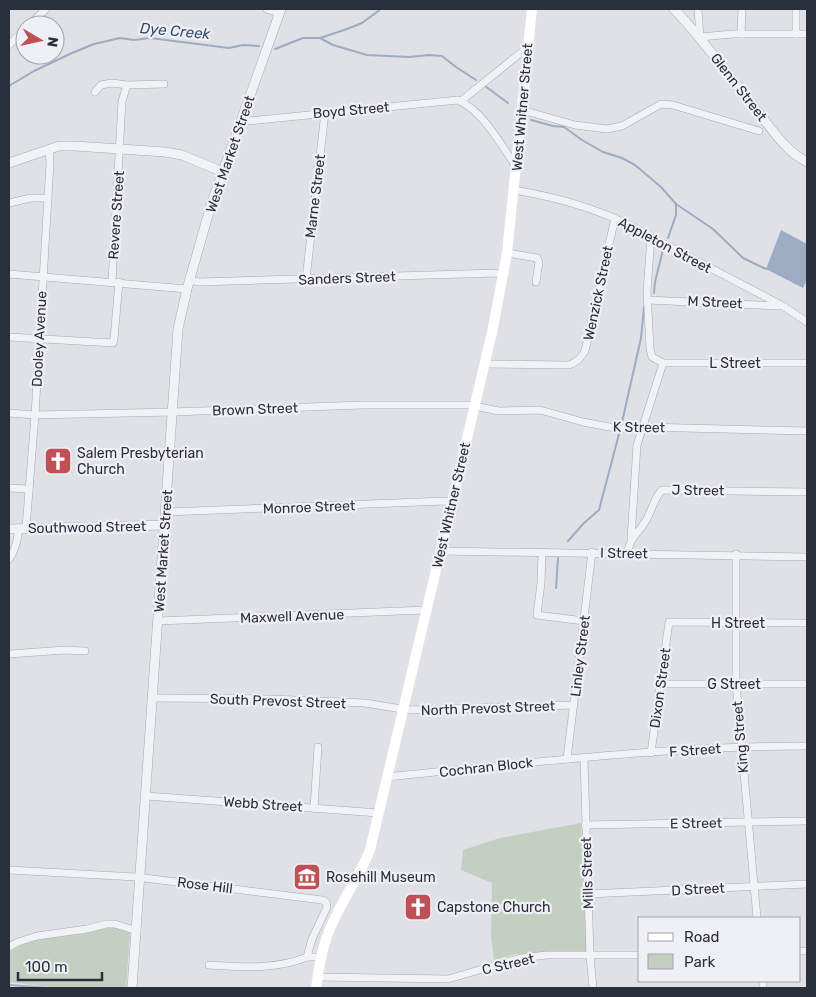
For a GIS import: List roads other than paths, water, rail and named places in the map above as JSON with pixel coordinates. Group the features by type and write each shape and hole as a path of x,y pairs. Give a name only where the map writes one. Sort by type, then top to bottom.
{"main road":[{"name":"West Whitner Street","path":"316,988 324,945 334,920 361,872 370,850 493,328 507,253 532,9"}],"street":[{"path":"267,9 280,11"},
{"name":"Glenn Street","path":"674,9 700,37 786,146 807,162"},
{"path":"698,9 700,37 741,34 807,34"},
{"path":"741,34 742,9"},
{"path":"796,9 796,34"},
{"name":"West Market Street","path":"132,988 178,329 188,284 208,214 280,11"},
{"path":"517,169 487,126 467,104 461,101 528,47"},
{"path":"95,92 101,85 112,83 127,85 164,84"},
{"name":"Revere Street","path":"40,339 113,343 122,100 127,85"},
{"name":"Boyd Street","path":"242,120 248,122 325,112 461,101"},
{"path":"522,110 575,125 607,129 622,126 661,104 759,131"},
{"name":"Marne Street","path":"306,279 325,112"},
{"path":"9,163 58,146 75,146 165,152 182,156 223,172"},
{"name":"Dooley Avenue","path":"9,559 13,554 23,528 29,489 40,339 42,276 50,163 49,149"},
{"name":"Appleton Street","path":"514,190 537,194 587,208 631,225 783,306 807,322"},
{"path":"9,203 30,198 48,198"},
{"name":"Wenzick Street","path":"484,364 569,364 575,363 580,359 585,351 615,218"},
{"path":"631,539 637,445 663,363 652,357 650,349 647,300 651,237"},
{"path":"507,253 537,258 539,262 536,282"},
{"name":"Sanders Street","path":"9,274 115,282 188,284 199,282 504,274"},
{"name":"M Street","path":"647,300 783,306"},
{"path":"9,337 40,339"},
{"name":"L Street","path":"663,363 807,363"},
{"name":"Brown Street","path":"9,413 35,415 362,405 474,405"},
{"name":"K Street","path":"474,405 499,411 540,410 583,422 620,429 644,427 807,431"},
{"path":"9,488 29,489"},
{"name":"J Street","path":"628,553 631,539 645,522 657,495 662,490 807,492"},
{"name":"Monroe Street","path":"166,512 444,501 452,503"},
{"name":"Southwood Street","path":"9,529 164,525"},
{"name":"I Street","path":"441,551 736,554 807,557"},
{"path":"542,552 541,584 537,615 584,621"},
{"name":"Linley Street","path":"567,759 592,552"},
{"name":"King Street","path":"736,554 736,684 757,917"},
{"name":"Maxwell Avenue","path":"158,621 426,610"},
{"name":"H Street","path":"670,622 807,623"},
{"name":"Dixon Street","path":"651,753 670,622"},
{"path":"9,654 65,650 85,651"},
{"name":"G Street","path":"661,684 807,684"},
{"name":"South Prevost Street","path":"153,698 346,702 403,709"},
{"name":"North Prevost Street","path":"403,709 445,710 574,705"},
{"name":"F Street","path":"584,758 741,746 807,746"},
{"path":"314,808 318,747"},
{"name":"Cochran Block","path":"387,777 584,758"},
{"name":"Mills Street","path":"584,758 590,956 593,988"},
{"name":"Webb Street","path":"146,796 379,813"},
{"name":"E Street","path":"585,825 807,821"},
{"name":"Rose Hill","path":"9,870 141,877 322,900 326,902 327,907 312,939 307,956"},
{"name":"D Street","path":"588,894 807,884"},
{"path":"9,947 37,936 87,929 106,924 115,924 137,931"},
{"name":"C Street","path":"318,977 448,979 521,958 638,955"},
{"path":"209,965 266,967 294,962 307,956 322,957"}],"water":[{"path":"781,230 807,244 807,280 803,288 766,269"}],"waterway":[{"name":"Dye Creek","path":"275,49 303,38 320,38 347,29 362,23 381,9"},
{"name":"Dye Creek","path":"9,86 34,71 72,53 94,44 120,38 134,40 150,38 229,48 243,45 259,46"},
{"path":"320,38 333,45 367,55 442,56 476,80"},
{"path":"485,86 508,103"},
{"path":"531,120 564,127 603,152 622,158 635,165 661,187 676,204 713,229 743,258 766,269"},
{"path":"668,238 676,215 676,204"},
{"path":"654,293 663,250"},
{"path":"622,422 641,338 644,307"},
{"path":"568,541 599,510 619,434"},
{"path":"556,588 558,558"},
{"path":"9,985 48,988"}],"place":[{"name":"Salem Presbyterian Church","path":"58,461"},
{"name":"Rosehill Museum","path":"307,877"},
{"name":"Capstone Church","path":"418,907"}]}
